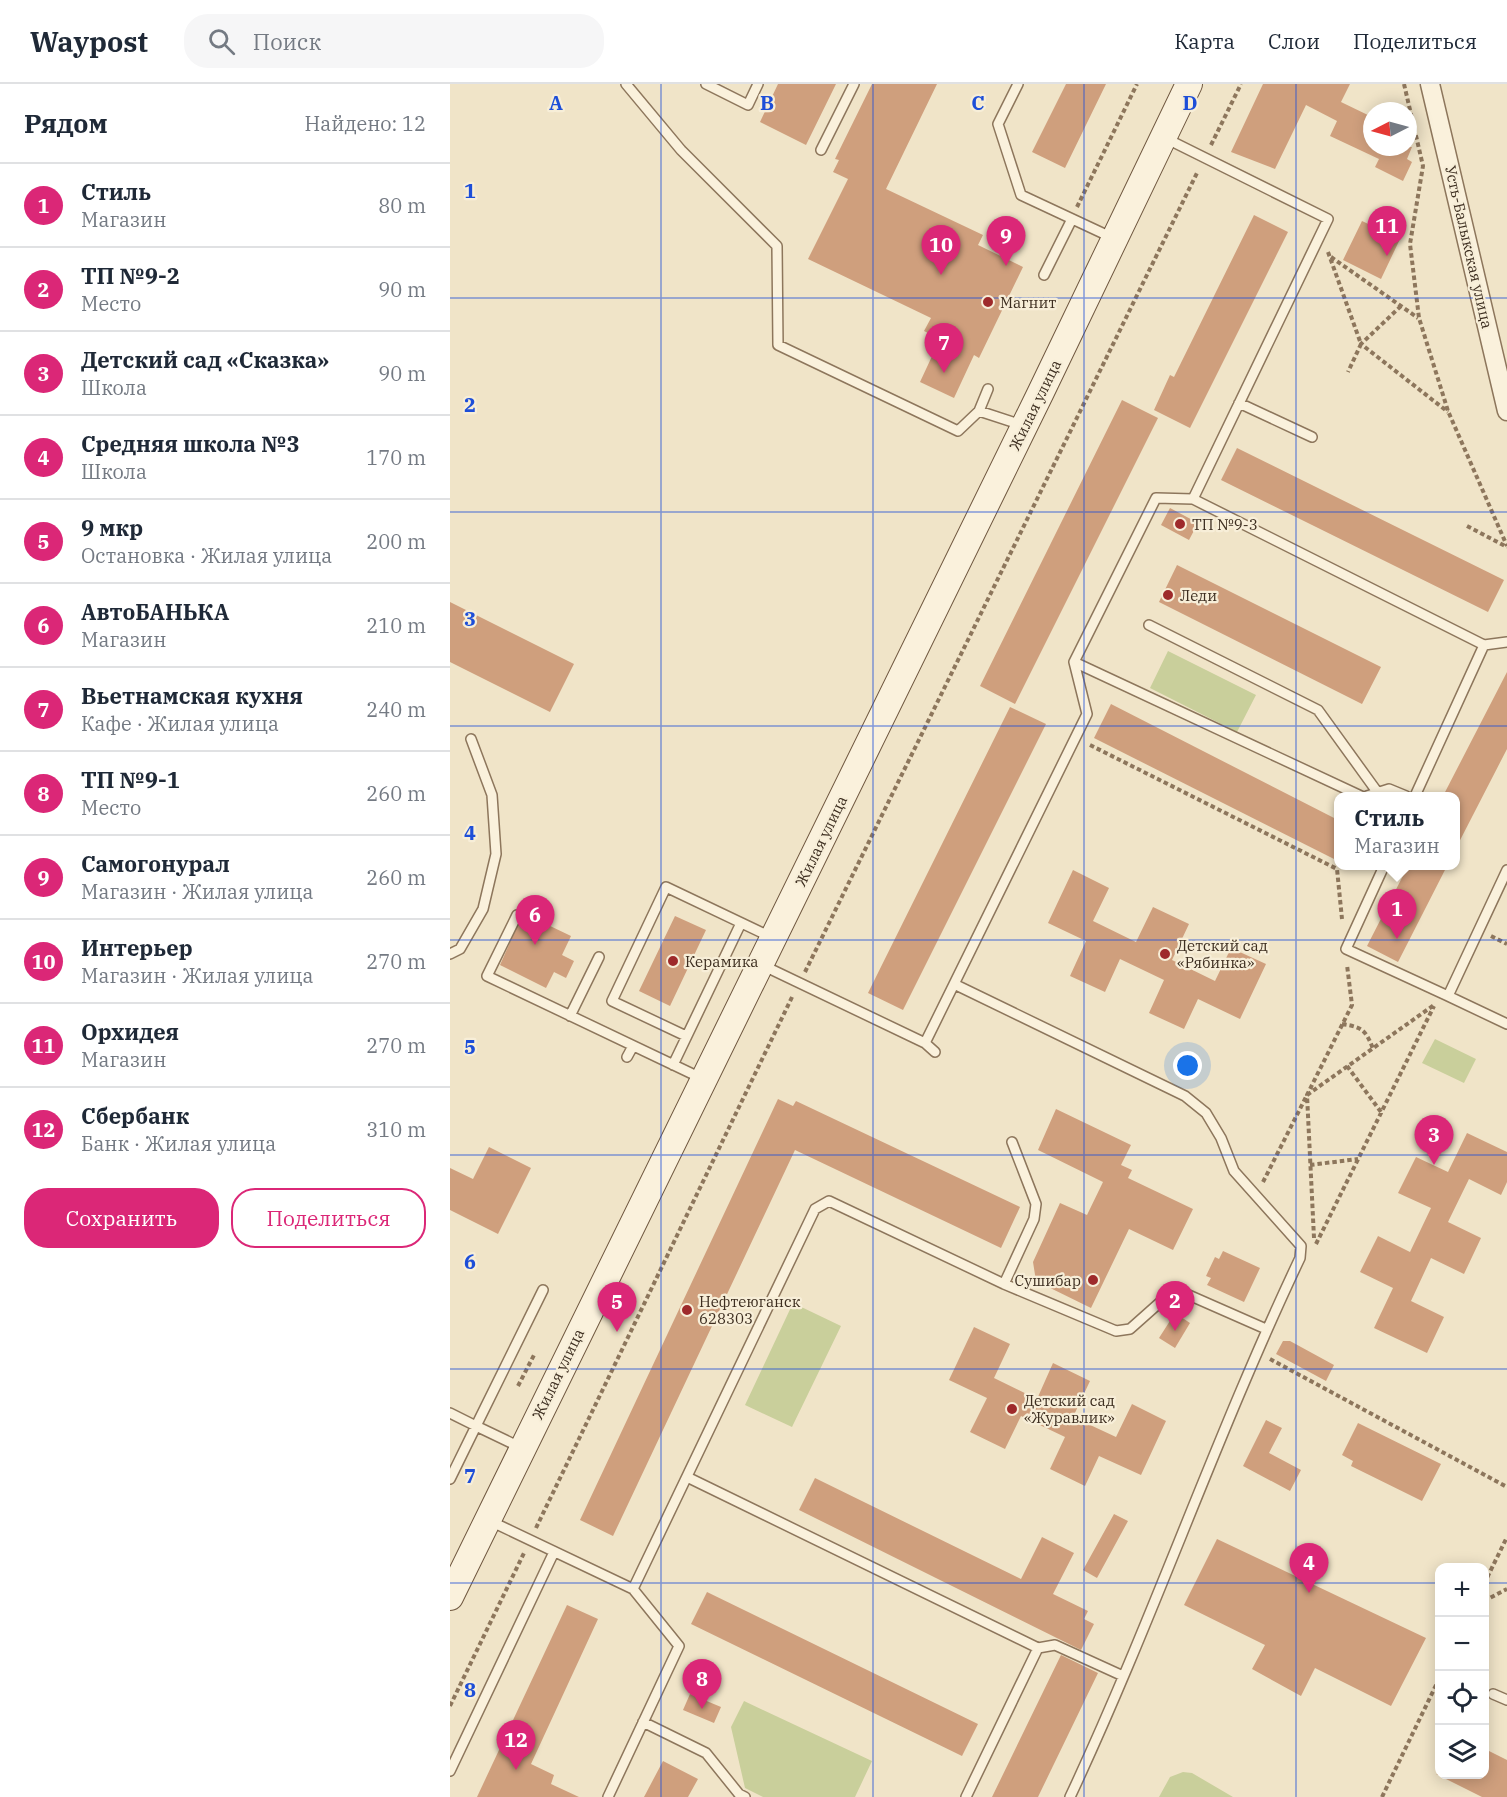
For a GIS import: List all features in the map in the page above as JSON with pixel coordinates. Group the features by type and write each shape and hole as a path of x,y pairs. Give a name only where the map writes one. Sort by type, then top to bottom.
{"main road":[{"name":"Жилая улица","path":"450,1597 1024,426 1189,84"}],"street":[{"name":"Усть-Балыкская улица","path":"1430,84 1507,409"}],"lane":[{"path":"626,84 681,150 777,246 778,345 958,431 979,411 988,389"},
{"path":"706,84 748,105 758,84"},
{"path":"821,150 854,84"},
{"path":"1018,84 998,124 1021,195 1115,239"},
{"path":"1164,137 1329,219 1193,499"},
{"path":"1044,275 1072,219"},
{"path":"1239,403 1312,437"},
{"path":"979,411 1024,426"},
{"path":"924,1042 1087,714 1074,662 1156,498 1193,499 1484,645 1507,642"},
{"path":"1149,625 1318,710 1377,792"},
{"path":"1417,792 1484,645"},
{"path":"1074,662 1352,792"},
{"path":"450,954 460,949 483,909 496,854 492,795 471,739"},
{"path":"1381,792 1389,789 1396,792"},
{"path":"1382,870 1346,949 1507,1024"},
{"path":"1448,996 1507,870"},
{"path":"686,1036 612,1001 666,887 773,938"},
{"path":"517,915 487,976 703,1079"},
{"path":"673,1065 741,922"},
{"path":"570,1016 598,957"},
{"path":"760,964 924,1042 935,1052"},
{"path":"954,984 1185,1096 1206,1113 1221,1138 1234,1171 1300,1246 1300,1258 1266,1329 1107,1716 1070,1797"},
{"path":"627,1057 633,1046"},
{"path":"1004,1284 1034,1219 1036,1204 1034,1193 1012,1142"},
{"path":"633,1589 815,1209 829,1201 1004,1284 1116,1331 1130,1329 1175,1289 1266,1329"},
{"path":"450,1479 543,1290"},
{"path":"450,1413 522,1448"},
{"path":"687,1477 1038,1648 1055,1645 1123,1676"},
{"path":"487,1520 633,1589 679,1646 608,1797"},
{"path":"450,1771 554,1552"},
{"path":"966,1797 1038,1648"},
{"path":"1493,1694 1507,1700"},
{"path":"643,1722 706,1753 739,1794 745,1797"}],"path":[{"path":"1072,219 1137,84"},
{"path":"450,1706 800,982 1241,84"},
{"path":"1404,84 1423,166 1410,244 1419,318 1449,412 1507,546"},
{"path":"1322,233 1361,344 1449,412"},
{"path":"1330,256 1419,318"},
{"path":"1348,372 1361,344 1401,306"},
{"path":"1467,526 1507,546"},
{"path":"1090,745 1334,867"},
{"path":"1262,1185 1352,1005 1337,870"},
{"path":"1488,935 1507,944"},
{"path":"1307,1095 1434,1006 1314,1248"},
{"path":"1342,1024 1360,1027 1366,1031 1372,1049"},
{"path":"1347,1066 1381,1112"},
{"path":"1307,1095 1314,1248"},
{"path":"1310,1165 1358,1159"},
{"path":"1307,1239 1314,1248"},
{"path":"1257,1351 1507,1487"},
{"path":"518,1386 534,1355"},
{"path":"1489,1576 1507,1538"},
{"path":"1489,1599 1507,1589"},
{"path":"1382,1797 1435,1687"}],"green space":[{"path":"1168,651 1256,695 1237,732 1150,688"},
{"path":"1435,1039 1476,1059 1464,1083 1422,1063"},
{"path":"793,1303 841,1326 792,1427 745,1405"},
{"path":"744,1701 872,1761 855,1797 763,1797 745,1788 731,1727"},
{"path":"1183,1772 1192,1773 1233,1797 1159,1797 1170,1777"}],"building":[{"path":"778,84 836,84 806,145 760,122"},
{"path":"872,84 937,84 886,189 983,235 978,245 1023,267 979,358 974,355 954,398 920,382 940,339 924,331 931,318 808,259 848,179 833,172 839,160 835,159"},
{"path":"1066,84 1106,84 1065,168 1032,152"},
{"path":"1263,84 1350,84 1341,102 1363,113 1363,151 1330,136 1337,121 1306,105 1275,169 1231,152"},
{"path":"1373,156 1408,156 1407,159 1412,162 1403,181 1375,167 1379,159"},
{"path":"1254,215 1288,232 1190,428 1154,410 1170,375 1174,377"},
{"path":"1362,221 1400,239 1381,279 1343,260"},
{"path":"1122,400 1158,418 1015,704 980,686"},
{"path":"1237,448 1504,580 1488,612 1221,480"},
{"name":"ТП №9-3","path":"1170,508 1198,523 1189,540 1161,525"},
{"path":"1177,565 1381,667 1362,704 1159,602"},
{"path":"450,602 574,664 550,712 450,662"},
{"path":"1507,672 1507,749 1460,840 1460,792 1445,792"},
{"path":"1111,704 1334,818 1334,859 1094,738"},
{"path":"1010,707 1046,724 903,1010 868,993"},
{"path":"1073,870 1109,888 1093,921 1136,942 1153,907 1189,924 1172,960 1215,981 1231,948 1266,964 1240,1019 1198,999 1184,1029 1149,1013 1164,980 1120,959 1105,992 1070,976 1086,941 1048,923"},
{"path":"1406,870 1445,870 1398,962 1367,946"},
{"path":"523,913 571,936 562,955 574,961 566,978 554,972 546,988 500,965"},
{"name":"Керамика","path":"675,916 706,930 670,1006 639,991"},
{"path":"778,1099 793,1106 796,1101 1020,1207 1001,1248 795,1150 613,1536 580,1520"},
{"path":"1056,1109 1131,1145 1121,1165 1132,1170 1128,1178 1193,1209 1173,1250 1129,1229 1091,1308 1036,1281 1033,1262 1060,1203 1087,1215 1103,1182 1038,1150"},
{"path":"1467,1133 1507,1152 1507,1182 1501,1195 1469,1179 1448,1222 1481,1238 1464,1274 1431,1258 1411,1301 1444,1317 1427,1353 1374,1328 1393,1288 1360,1272 1378,1236 1410,1252 1431,1208 1398,1193 1416,1157 1448,1172"},
{"path":"489,1147 531,1168 498,1234 450,1210 450,1168 473,1179"},
{"path":"1223,1251 1260,1268 1244,1302 1207,1285 1211,1278 1206,1276 1215,1257 1219,1259"},
{"path":"1175,1313 1190,1323 1175,1348 1159,1338"},
{"path":"974,1327 1010,1344 994,1378 1037,1399 1053,1363 1090,1381 1073,1417 1116,1437 1132,1404 1166,1421 1141,1475 1099,1456 1085,1486 1050,1469 1065,1437 1021,1416 1005,1449 970,1432 987,1398 949,1380"},
{"path":"1283,1341 1290,1341 1334,1365 1326,1381 1276,1354"},
{"path":"1266,1420 1282,1428 1269,1453 1301,1470 1290,1491 1243,1466"},
{"path":"1358,1423 1441,1464 1422,1501 1351,1466 1353,1461 1342,1455"},
{"path":"815,1478 1021,1579 1042,1537 1074,1553 1053,1594 1088,1611 1084,1619 1094,1624 1081,1650 799,1510"},
{"path":"1114,1514 1128,1521 1097,1578 1083,1570"},
{"path":"1217,1539 1426,1638 1391,1706 1315,1668 1301,1696 1252,1669 1265,1645 1184,1605"},
{"path":"707,1592 978,1724 962,1756 691,1624"},
{"path":"567,1605 598,1619 531,1764 554,1775 551,1784 579,1797 477,1797"},
{"path":"1061,1655 1098,1673 1038,1797 992,1797"},
{"path":"690,1694 721,1707 714,1723 683,1710"},
{"path":"1489,1751 1507,1760 1507,1797 1482,1797 1446,1779 1489,1779"},
{"path":"663,1761 698,1779 688,1797 644,1797"}],"place":[{"name":"Орхидея","path":"1387,256"},
{"name":"Самогонурал","path":"1006,266"},
{"name":"Интерьер","path":"941,275"},
{"name":"Магнит","path":"988,302"},
{"name":"Вьетнамская кухня","path":"944,373"},
{"name":"ТП №9-3","path":"1180,524"},
{"name":"Леди","path":"1168,595"},
{"name":"Стиль","path":"1397,939"},
{"name":"АвтоБАНЬКА","path":"535,945"},
{"name":"Детский сад «Рябинка»","path":"1165,954"},
{"name":"Керамика","path":"673,961"},
{"name":"Детский сад «Сказка»","path":"1434,1165"},
{"name":"Сушибар","path":"1093,1280"},
{"name":"Нефтеюганск 628303","path":"687,1310"},
{"name":"ТП №9-2","path":"1175,1331"},
{"name":"9 мкр","path":"617,1332"},
{"name":"Детский сад «Журавлик»","path":"1012,1409"},
{"name":"Средняя школа №3","path":"1309,1593"},
{"name":"ТП №9-1","path":"702,1709"},
{"name":"Сбербанк","path":"516,1770"}]}
